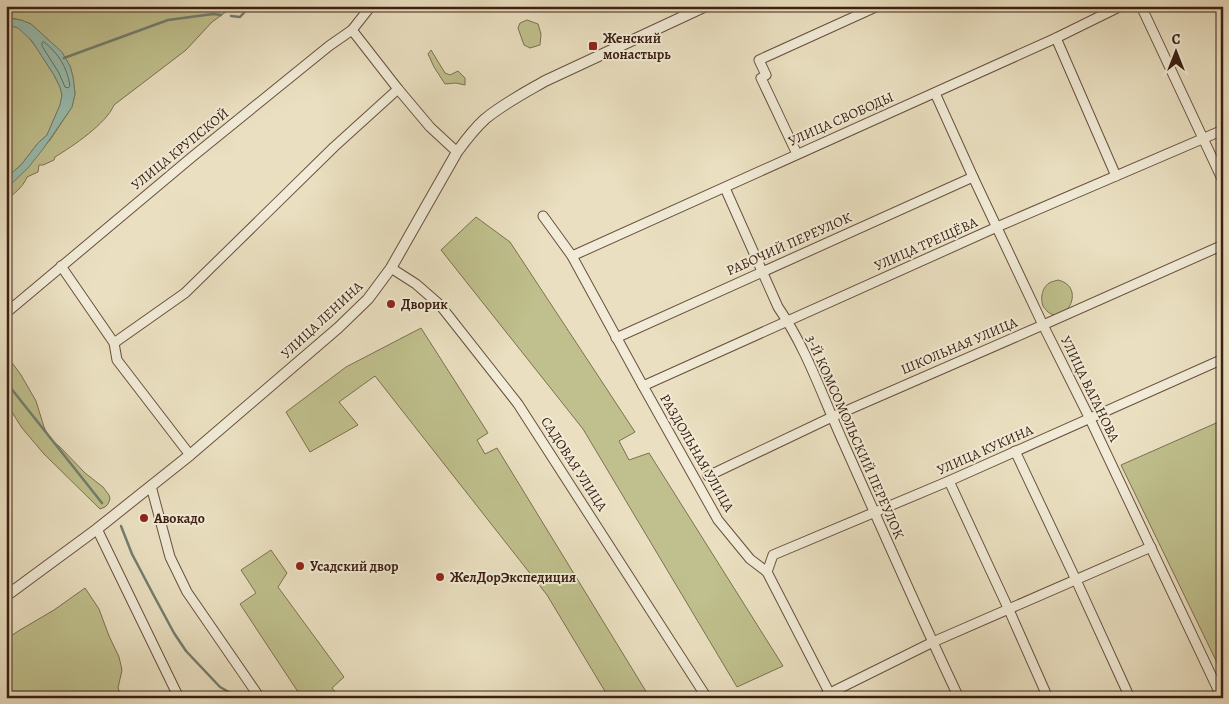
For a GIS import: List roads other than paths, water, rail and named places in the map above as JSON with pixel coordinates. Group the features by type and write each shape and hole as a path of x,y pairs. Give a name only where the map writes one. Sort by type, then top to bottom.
{"street":[{"name":"УЛИЦА КРУПСКОЙ","path":"6,313 192,157 328,46 352,30 371,6"},
{"name":"УЛИЦА ЛЕНИНА","path":"6,596 97,529 190,456 368,300 391,268 457,152 469,135 484,120 519,96 562,73 706,6"},
{"path":"797,154 761,78 766,75 759,60 878,6"},
{"name":"УЛИЦА СВОБОДЫ","path":"572,256 936,93 1121,6"},
{"path":"1141,6 1223,181"},
{"path":"352,30 430,127 457,152"},
{"path":"1056,38 1116,176"},
{"path":"114,343 185,293 334,147 398,89"},
{"name":"УЛИЦА ВАГАНОВА","path":"936,93 973,177 1222,698"},
{"name":"УЛИЦА ТРЕЩЁВА","path":"643,386 997,227 1223,130"},
{"name":"РАБОЧИЙ ПЕРЕУЛОК","path":"616,338 973,177"},
{"name":"3-Й КОМСОМОЛЬСКИЙ ПЕРЕУЛОК","path":"725,188 778,307 788,322 812,369 959,698"},
{"name":"РАЗДОЛЬНАЯ УЛИЦА","path":"543,216 572,256 718,520 750,559 767,572 831,696"},
{"name":"ШКОЛЬНАЯ УЛИЦА","path":"708,476 832,416 1223,245"},
{"path":"61,266 114,343 117,360 190,456"},
{"name":"САДОВАЯ УЛИЦА","path":"391,268 416,284 440,305 518,404 707,698"},
{"name":"УЛИЦА КУКИНА","path":"767,572 773,554 949,481 1223,359"},
{"path":"1015,451 1130,698"},
{"path":"949,481 1048,698"},
{"path":"151,486 170,557 187,592 260,698"},
{"path":"97,529 180,698"},
{"path":"820,698 831,696 933,642 1151,547"}],"water":[{"path":"6,18 21,20 31,24 62,52 70,66 75,94 72,107 43,149 28,168 6,189 6,178 21,165 38,143 47,135 60,105 62,95 54,75 32,41 18,28 12,26 6,28"}],"waterway":[{"path":"231,16 240,17 250,6"},
{"path":"64,58 168,20 213,14 221,15"},
{"path":"6,382 102,503"},
{"path":"121,526 132,554 174,633 186,651 220,687 236,698"}],"place":[{"name":"Женский монастырь","path":"593,46"},
{"name":"Дворик","path":"391,304"},
{"name":"Авокадо","path":"144,518"},
{"name":"Усадский двор","path":"300,566"},
{"name":"ЖелДорЭкспедиция","path":"440,577"}]}
